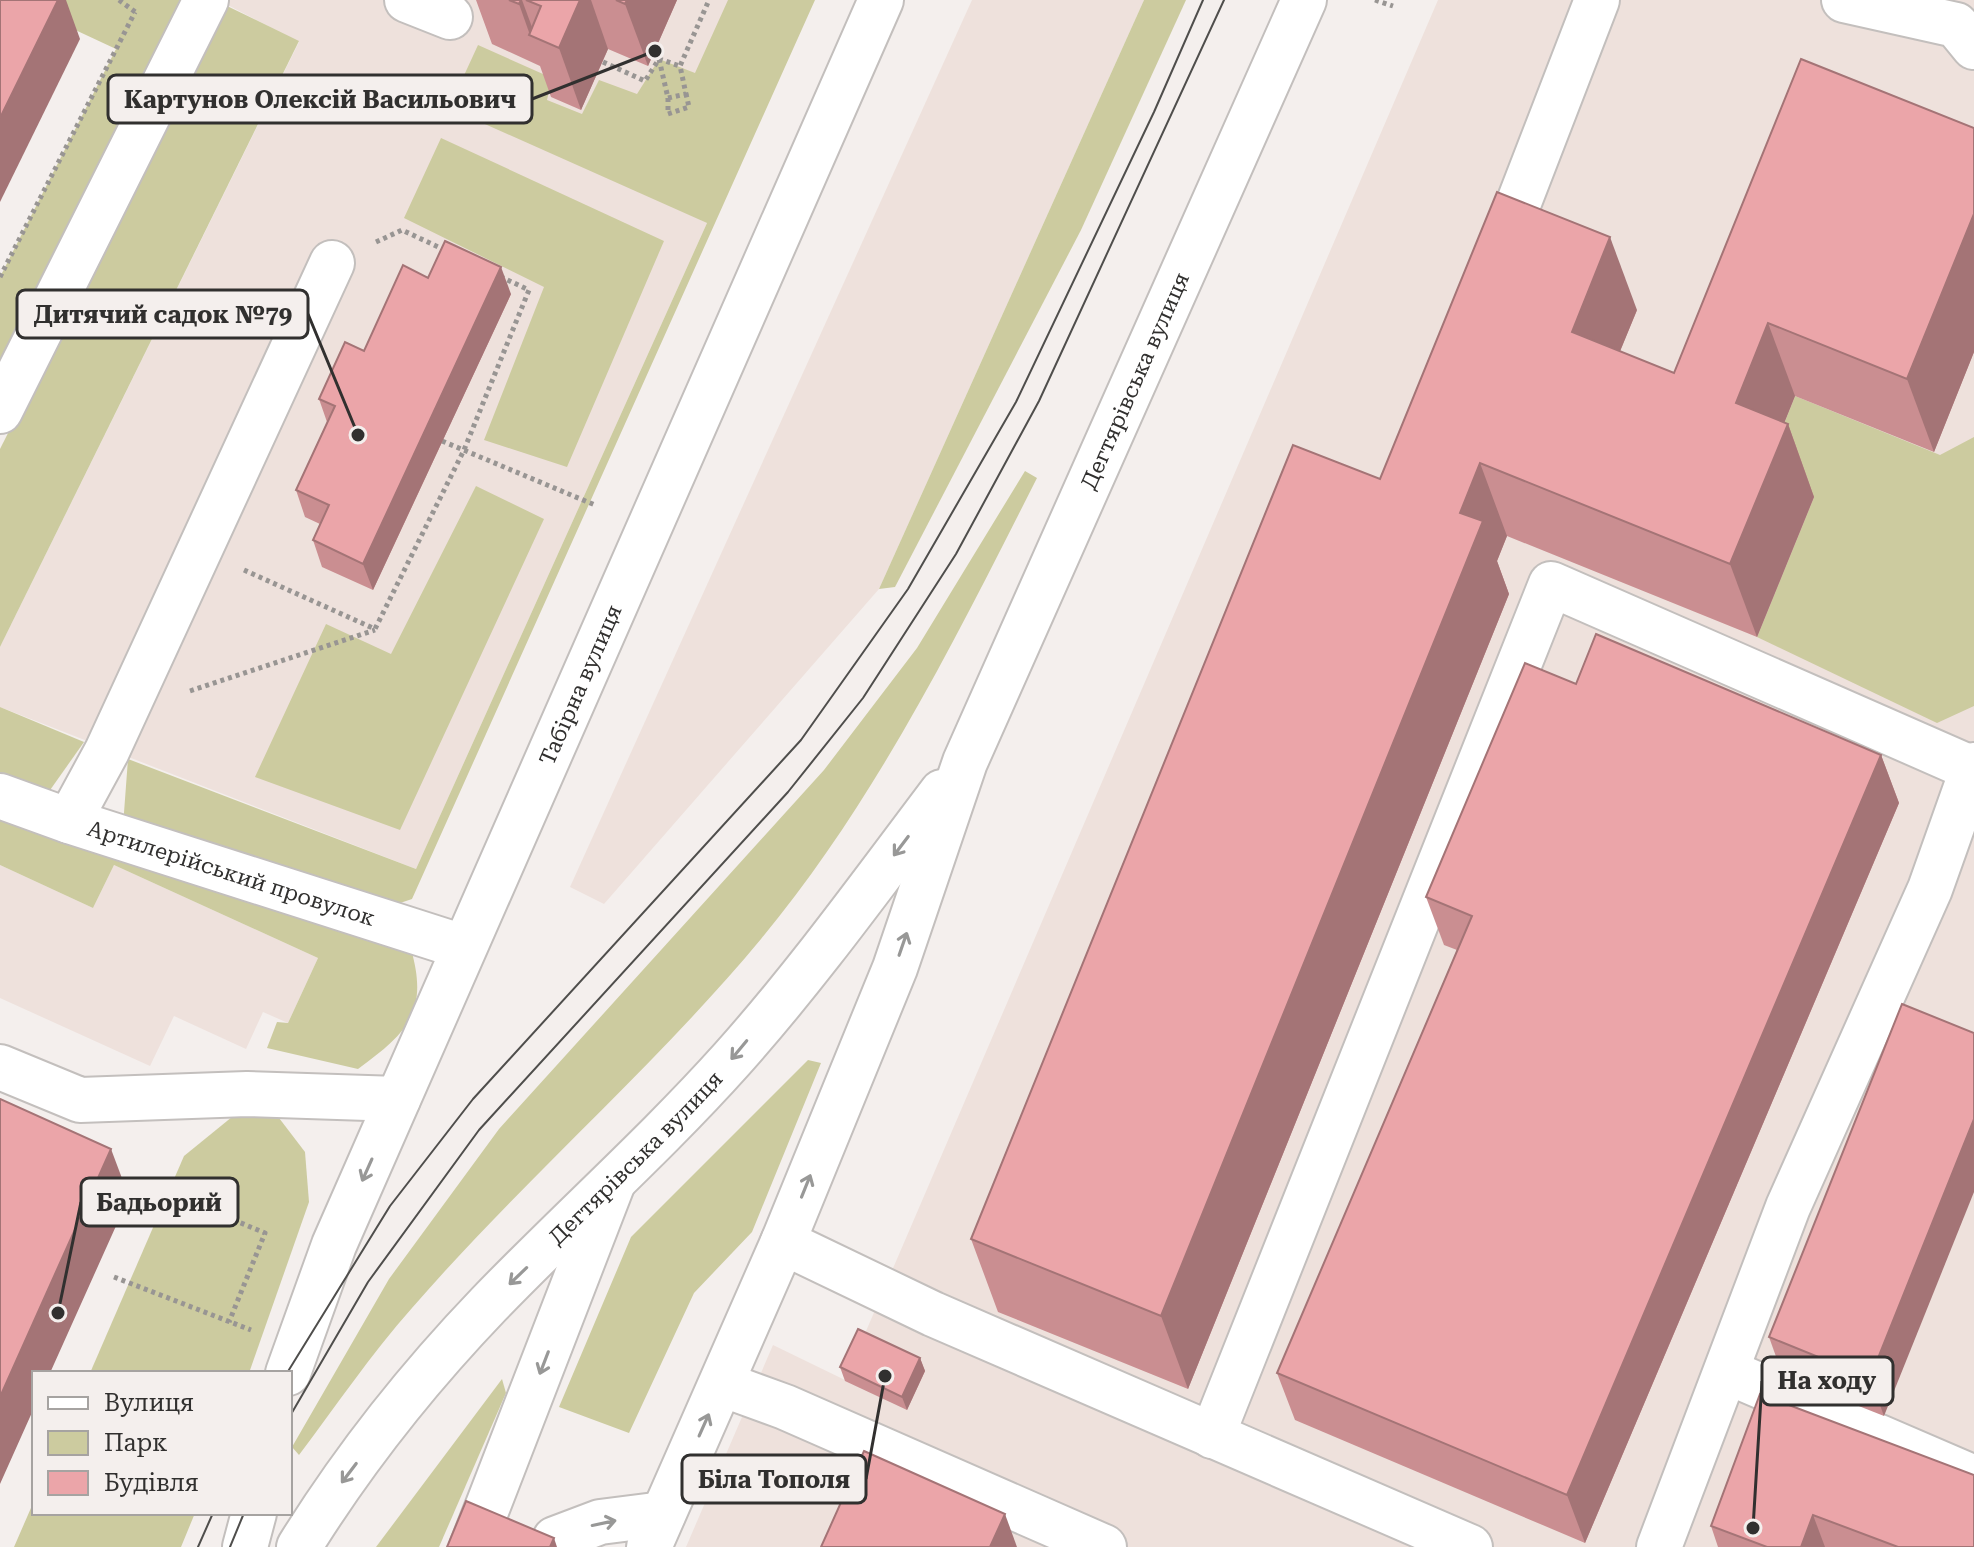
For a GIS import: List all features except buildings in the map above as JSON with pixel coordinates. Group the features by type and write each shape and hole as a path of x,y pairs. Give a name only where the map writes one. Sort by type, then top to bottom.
{"main road":[{"path":"0,411 206,0"},
{"path":"407,0 450,17"},
{"name":"Табірна вулиця","path":"289,1371 334,1245 881,0"},
{"name":"Дегтярівська вулиця","path":"656,1531 783,1242 895,968 965,762 1304,0"},
{"path":"1519,202 1597,0"},
{"path":"1844,0 1968,29"},
{"path":"69,821 123,713 332,263"},
{"path":"1212,1436 1551,584 1973,767 1930,889 1788,1207 1728,1372 1659,1547"},
{"name":"Дегтярівська вулиця","path":"299,1547 326,1502 419,1381 490,1304 612,1185 733,1058 846,919 965,762"},
{"name":"Артилерійський провулок","path":"0,796 463,947"},
{"path":"0,1067 80,1100 247,1094 398,1099"},
{"path":"472,1547 612,1185"},
{"path":"783,1242 933,1314 1470,1547"},
{"path":"1728,1372 1974,1478"},
{"path":"722,1384 785,1407 1083,1543"},
{"path":"245,1547 253,1515"},
{"path":"551,1547 555,1539 600,1522 656,1531"}],"path":[{"path":"659,59 672,109 689,107 680,66 709,0"},
{"path":"1375,0 1393,6"},
{"path":"0,277 135,12"},
{"path":"659,59 680,66"},
{"path":"603,62 645,81 659,59"},
{"path":"668,98 686,94"},
{"path":"332,263 402,230 458,257"},
{"path":"123,713 375,629 464,450 529,290 487,270"},
{"path":"442,441 595,505"},
{"path":"199,549 375,629"},
{"path":"152,1186 265,1233 229,1322"},
{"path":"114,1277 262,1334"}],"shaded area":[{"path":"218,0 797,0 701,220 707,223 416,869 0,707 0,647 299,42"},
{"path":"972,0 1144,0 879,589 604,904 570,887"},
{"path":"1438,0 1974,0 1974,1547 686,1547 773,1345 845,1380"},
{"path":"0,865 93,908 114,865 318,958 288,1023 263,1012 246,1049 174,1016 150,1066 0,998"}],"green space":[{"path":"11,0 190,0 0,381 0,277 116,49"},
{"path":"728,0 815,0 412,899 400,903 123,826 128,759 416,869 707,223 449,108 478,45 552,78 547,100 582,114 599,80 637,94 659,59 695,73"},
{"path":"1144,0 1186,0 1081,230 895,587 879,589"},
{"path":"225,5 299,41 0,647 0,449"},
{"path":"441,138 664,241 567,467 484,440 544,287 404,218"},
{"path":"1795,396 1940,455 1974,437 1974,706 1937,723 1757,637 1814,497 1763,476"},
{"path":"1025,471 1037,478 944,658 878,774 803,886 677,1034 498,1215 412,1308 299,1455 292,1447 389,1279 499,1129 824,770 917,648"},
{"path":"476,486 544,519 400,830 255,777 326,624 391,654"},
{"path":"0,707 84,742 48,793 0,784"},
{"path":"0,810 411,949 417,989 410,1019 389,1044 358,1069 267,1048 277,1022 288,1023 318,958 114,865 93,908 0,865"},
{"path":"808,1060 821,1063 752,1232 694,1293 629,1433 559,1407 631,1237"},
{"path":"243,1108 276,1114 305,1152 309,1202 250,1371 91,1371 184,1156"},
{"path":"502,1379 506,1393 439,1547 376,1547"},
{"path":"32,1506 32,1515 194,1515 181,1547 14,1547"}],"tram line":[{"path":"288,1371 390,1206 473,1099 801,740 908,589 1016,402 1154,112 1203,0"},
{"path":"292,1413 368,1282 479,1130 788,792 863,698 956,554 1039,401 1224,0"},
{"path":"198,1547 212,1515"},
{"path":"230,1547 243,1515"}],"place":[{"name":"Картунов Олексій Васильович","path":"655,51"},
{"name":"Дитячий садок №79","path":"358,435"},
{"name":"Бадьорий","path":"58,1313"},
{"name":"Біла Тополя","path":"885,1376"},
{"name":"На ходу","path":"1753,1528"}]}
